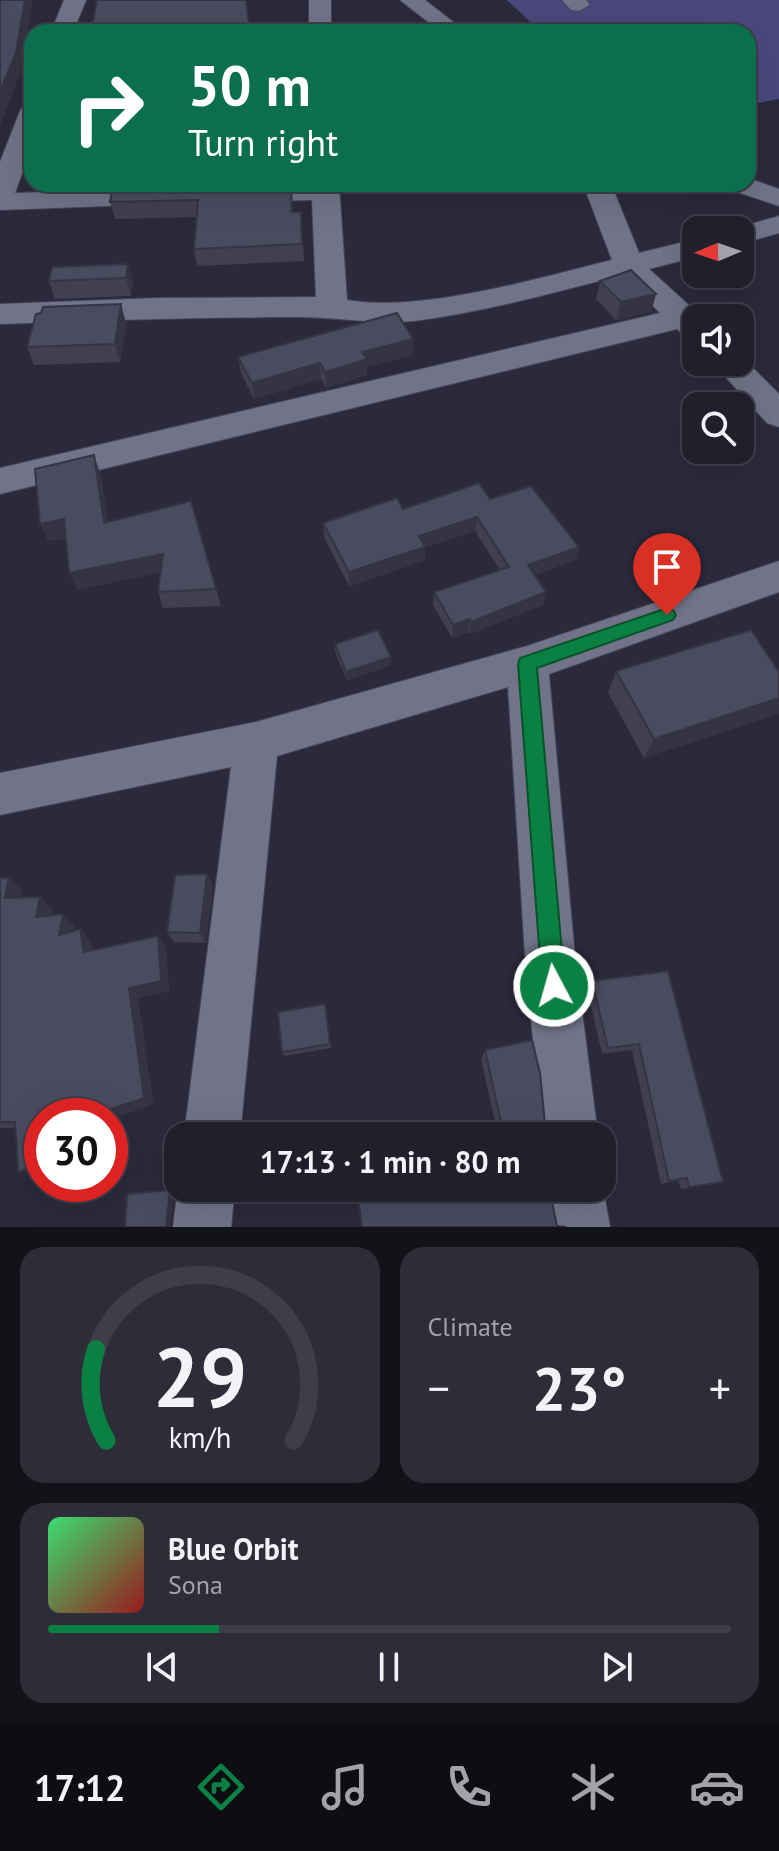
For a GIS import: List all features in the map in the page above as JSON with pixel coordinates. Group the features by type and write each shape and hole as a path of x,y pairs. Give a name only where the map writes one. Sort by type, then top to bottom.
{"street":[{"path":"65,24 75,0"},
{"path":"320,0 320,24"},
{"path":"411,0 444,24"},
{"path":"24,133 0,200 186,195"},
{"path":"756,190 779,198"},
{"path":"217,194 248,192"},
{"path":"325,192 332,307"},
{"path":"600,192 630,267 682,316"},
{"path":"754,231 779,224"},
{"path":"0,314 332,307 366,313 413,311 630,267 682,252"},
{"path":"0,481 682,325"},
{"path":"741,376 779,415"},
{"path":"0,794 256,742 527,664 779,576"},
{"path":"527,664 550,956 568,1122"},
{"path":"214,1122 256,742"},
{"path":"202,1227 205,1202"},
{"path":"578,1202 581,1227"}],"shaded area":[{"path":"507,0 779,0 779,99 756,103 756,24 532,24"}],"building":[{"path":"0,0 25,0 16,53 0,91"},
{"path":"97,0 246,0 249,24 92,24"},
{"path":"112,192 291,192 292,212 301,212 302,244 194,249 198,200 110,202"},
{"path":"128,264 126,278 49,281 52,267"},
{"path":"631,270 656,294 621,302 600,281"},
{"path":"121,304 115,344 27,347 36,314 41,313 43,307"},
{"path":"397,313 413,339 362,352 367,359 325,372 320,363 252,383 238,357"},
{"path":"94,455 104,523 191,501 216,589 158,592 163,554 69,573 64,519 40,524 35,469"},
{"path":"479,483 490,499 531,486 579,547 528,565 546,592 471,622 470,619 453,625 434,592 509,567 477,517 419,536 425,547 349,572 323,523 397,498 403,509"},
{"path":"378,630 391,657 346,672 335,644"},
{"path":"751,630 779,672 779,698 654,739 616,671"},
{"path":"207,874 200,933 167,932 175,875"},
{"path":"0,878 9,878 5,898 40,897 36,917 63,914 59,935 80,929 84,952 158,936 161,981 129,988 144,1098 128,1103 128,1098 24,1098 24,1170 18,1172 15,1122 0,1122"},
{"path":"668,971 723,1182 689,1187 687,1178 669,1181 639,1044 608,1048 592,981"},
{"path":"325,1004 330,1044 282,1052 278,1012"},
{"path":"532,1040 540,1073 545,1122 501,1122 485,1050"},
{"path":"164,1191 164,1202 169,1202 166,1227 125,1227 128,1194"},
{"path":"359,1202 552,1202 557,1226 566,1227 362,1227"}],"route":[{"path":"554,986 527,664 667,615"}]}
